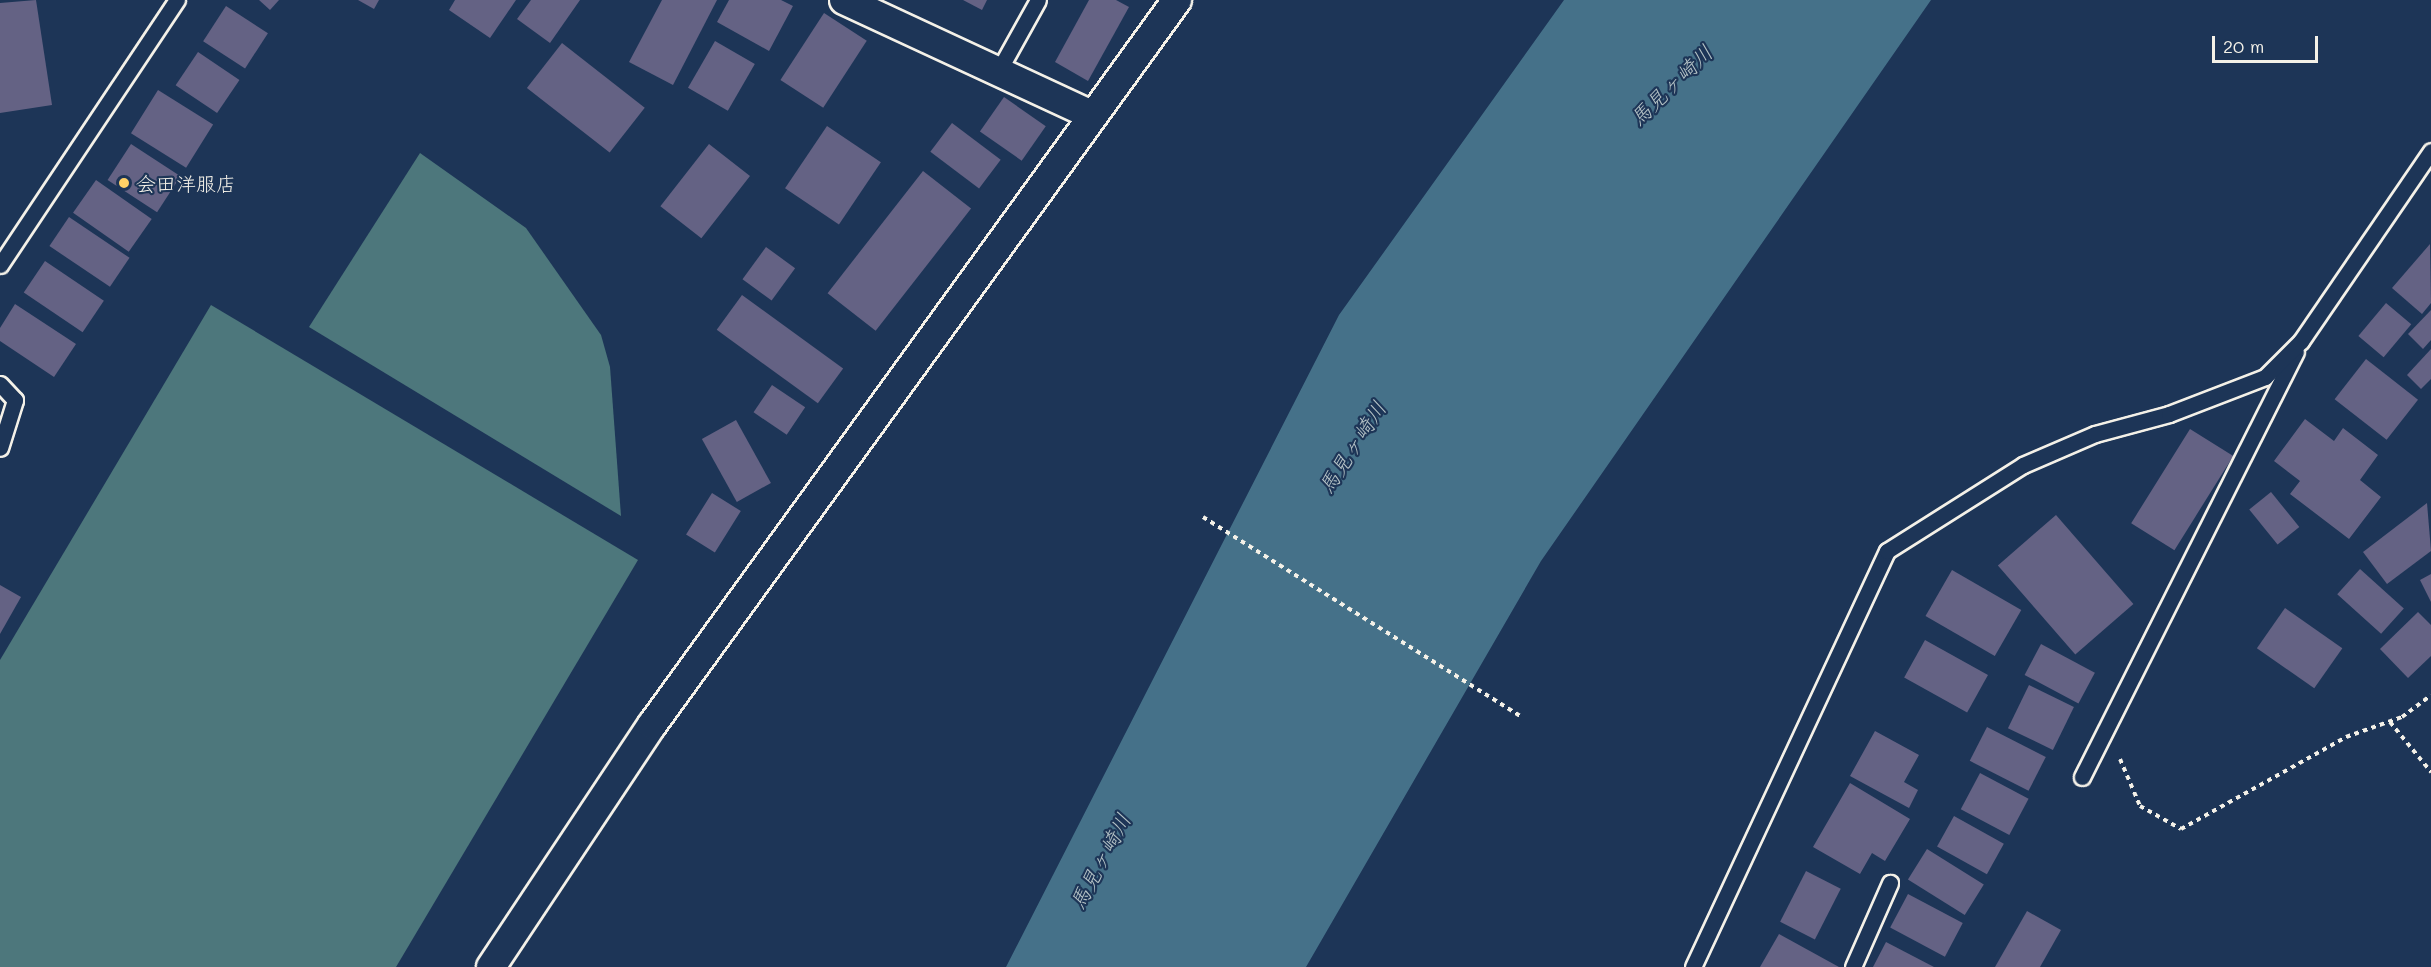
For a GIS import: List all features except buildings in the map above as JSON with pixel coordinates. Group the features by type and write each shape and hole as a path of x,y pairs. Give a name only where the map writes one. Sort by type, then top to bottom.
{"street":[{"path":"844,0 1090,114"},
{"path":"491,967 652,724 1090,114 1177,0"}],"lane":[{"path":"0,266 177,0"},
{"path":"999,70 1038,0"},
{"path":"2082,777 2301,341 2431,151"},
{"path":"1694,966 1887,550 2023,465 2094,434 2169,414 2265,377 2301,341"},
{"path":"0,384 15,400 0,448"},
{"path":"1853,967 1890,883"}],"path":[{"path":"1203,518 1520,716"},
{"path":"2108,727 2140,806 2181,829 2346,737 2390,722 2431,694"},
{"path":"2390,722 2431,772"}],"green space":[{"path":"420,153 526,228 601,335 610,367 621,516 309,327"},
{"path":"211,305 638,560 396,967 0,967 0,660"}],"water":[{"name":"馬見ヶ崎川","path":"1564,0 1931,0 1541,561 1306,967 1006,967 1339,315"}],"place":[{"name":"会田洋服店","path":"124,183"}]}
